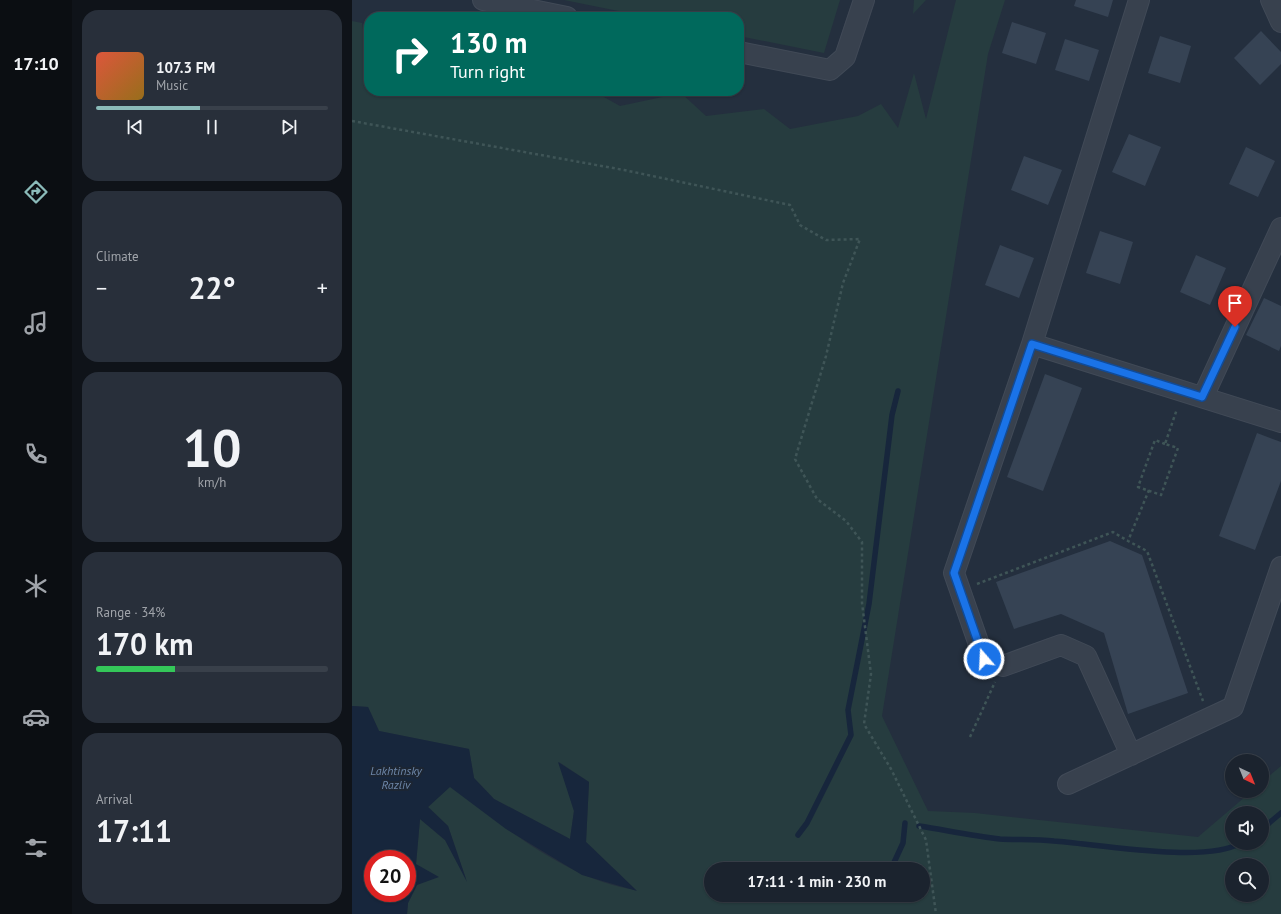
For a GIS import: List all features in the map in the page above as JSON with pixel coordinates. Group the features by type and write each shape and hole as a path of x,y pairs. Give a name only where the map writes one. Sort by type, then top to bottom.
{"lane":[{"path":"483,0 542,12"},
{"path":"744,53 830,70 845,57 864,0"},
{"path":"1131,755 1086,656 1061,645 1003,666 984,659 954,573 1032,344 1139,0"},
{"path":"1271,0 1281,22"},
{"path":"1202,397 1281,228"},
{"path":"1032,344 1281,422"},
{"path":"1068,784 1233,707 1281,567"}],"path":[{"path":"352,121 624,170 790,205 800,225 826,240 860,239 843,283 826,356 795,459 817,499 846,521 862,542 862,603 871,674 864,724 891,769 926,840 936,914"},
{"path":"1165,444 1184,392"},
{"path":"1155,440 1165,444 1178,448 1161,495 1138,487 1155,440"},
{"path":"1128,541 1149,490"},
{"path":"960,590 1113,532 1147,551 1209,718"},
{"path":"970,737 1003,666"}],"green space":[{"path":"564,0 840,0 824,53 744,37 744,12 623,12"},
{"path":"914,0 926,0 913,14"},
{"path":"956,0 1005,0 988,54 882,716 928,811 975,813 1198,837 1225,814 1225,850 1269,850 1269,806 1234,806 1244,798 1269,798 1269,776 1281,766 1281,914 407,914 408,902 416,902 416,864 420,819 445,840 466,879 448,826 428,807 450,786 514,834 562,864 586,876 611,885 636,890 586,842 589,782 559,762 574,811 570,839 494,799 474,778 469,749 379,731 368,707 352,706 352,21 362,23 364,35 364,96 602,96 620,106 667,96 684,96 706,116 764,109 790,129 858,116 881,104 898,128 914,73 926,119"}],"water":[{"name":"Lakhtinsky Razliv","path":"352,706 368,707 379,731 469,749 474,778 494,799 570,839 574,811 558,762 589,782 586,842 637,891 582,875 506,829 450,787 428,807 448,826 467,882 445,840 420,819 416,864 416,850 364,850 364,902 408,902 407,914 352,914"},
{"name":"Lakhtinsky Razliv","path":"416,864 439,877 417,885 416,887"}],"building":[{"path":"1076,0 1113,0 1108,17 1074,6"},
{"path":"1012,22 1046,33 1036,64 1002,53"},
{"path":"1261,31 1281,52 1281,64 1260,85 1234,58"},
{"path":"1160,36 1191,46 1180,83 1148,73"},
{"path":"1065,39 1099,50 1089,81 1055,70"},
{"path":"1129,134 1161,147 1145,186 1112,172"},
{"path":"1246,147 1275,161 1258,197 1229,184"},
{"path":"1024,156 1062,170 1048,205 1011,190"},
{"path":"1100,231 1133,242 1120,284 1086,273"},
{"path":"1000,245 1034,258 1019,298 985,285"},
{"path":"1196,255 1226,268 1210,305 1180,292"},
{"path":"1264,298 1281,306 1281,346 1279,351 1246,335"},
{"path":"1045,374 1082,388 1043,491 1007,477"},
{"path":"1257,433 1281,442 1281,481 1255,550 1219,536"},
{"path":"1110,541 1142,555 1188,693 1128,714 1104,633 1061,614 1014,629 996,582"}],"waterway":[{"path":"798,835 807,823 851,735 848,710 869,604 892,415 898,391"},
{"path":"1269,823 1281,813"},
{"path":"894,862 903,843 905,823"},
{"path":"919,826 1000,839 1047,840 1150,851 1203,852 1225,849"}],"route":[{"path":"984,659 954,573 1032,344 1202,397 1235,327"}]}
